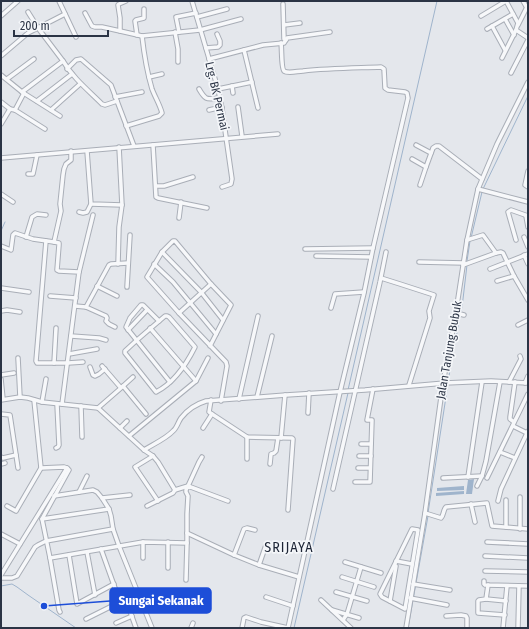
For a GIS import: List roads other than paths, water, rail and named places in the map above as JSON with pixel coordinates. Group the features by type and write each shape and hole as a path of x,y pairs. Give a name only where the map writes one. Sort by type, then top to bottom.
{"street":[{"path":"1,16 18,1"},
{"path":"59,1 76,37"},
{"path":"120,31 118,6 126,1"},
{"name":"Lrg. BK Permai","path":"192,1 222,107 232,182 230,185 222,187"},
{"path":"481,16 506,1 518,24"},
{"path":"502,58 527,6 523,1"},
{"path":"283,4 284,39 286,40"},
{"path":"137,35 135,21 144,18 144,9"},
{"path":"178,62 176,17 227,9"},
{"path":"28,12 63,61 67,69 80,84 102,104 105,105 117,102"},
{"path":"85,12 92,26 94,27 102,26 142,36 200,30 241,19"},
{"path":"1,56 28,33 65,14"},
{"path":"487,29 513,14"},
{"path":"505,19 514,34"},
{"path":"284,24 300,23"},
{"path":"492,26 505,50"},
{"path":"511,73 528,39 516,30"},
{"path":"209,59 263,45 285,43 287,38 330,32"},
{"path":"206,48 218,47 220,45 217,34"},
{"path":"126,126 159,116 162,113 146,66 142,36"},
{"path":"242,628 244,618 246,617 288,628 408,95 405,92 386,89 384,86 384,69 381,67 290,72 284,71 282,64 281,43"},
{"path":"244,50 258,108"},
{"path":"7,79 34,59"},
{"path":"67,69 76,60 81,59 109,82 112,86 134,146"},
{"path":"15,110 23,93 63,61"},
{"path":"37,101 72,74"},
{"path":"149,77 162,74"},
{"path":"1,75 23,93 60,116"},
{"path":"218,89 252,82"},
{"name":"Jalan Tanjung Bubuk","path":"406,628 411,598 416,584 413,565 419,528 428,514 444,383 467,240 482,180 497,144 528,82"},
{"path":"51,110 80,84"},
{"path":"232,86 234,93"},
{"path":"199,89 206,98 219,98"},
{"path":"115,97 142,92"},
{"path":"1,102 10,109 15,110 45,129"},
{"path":"210,110 222,107"},
{"path":"238,107 242,136"},
{"path":"1,124 10,109"},
{"path":"1,158 278,134"},
{"path":"153,145 157,198 207,208"},
{"path":"416,145 431,153"},
{"path":"420,185 433,148 437,146 441,147 482,180"},
{"path":"118,264 119,227 122,205 119,147"},
{"path":"54,242 61,212 60,204 62,175 66,164 71,160 71,151"},
{"path":"79,212 88,212 91,204 87,151"},
{"path":"28,174 33,174 37,155"},
{"path":"412,159 426,167"},
{"path":"528,171 525,185 528,187"},
{"path":"156,186 164,186 193,177"},
{"path":"479,189 528,202"},
{"path":"1,194 13,202"},
{"path":"179,218 181,202"},
{"path":"91,204 122,205"},
{"path":"516,240 508,212 511,210 527,216 528,228"},
{"path":"26,237 32,218 37,214 46,216"},
{"path":"62,404 79,272 93,215"},
{"path":"1,246 10,250 13,235 15,233 26,237 59,243 57,270 79,272"},
{"path":"127,287 130,235"},
{"path":"467,240 484,235 496,253"},
{"path":"524,237 528,247"},
{"path":"46,241 36,360 37,363 84,362"},
{"path":"210,346 231,305 211,284 175,241 173,241 162,252 147,278 210,346 226,362 228,366 220,401"},
{"path":"305,249 373,248"},
{"path":"162,252 200,292 223,320"},
{"path":"334,490 354,390 386,252"},
{"path":"419,262 464,264 496,253 504,253 514,276 526,294 528,300"},
{"path":"490,269 526,254 528,264"},
{"path":"316,256 371,257"},
{"path":"86,307 108,266 110,264 128,263"},
{"path":"154,264 173,282 216,334"},
{"path":"497,281 514,276"},
{"path":"381,278 434,295 429,311 430,318 409,385"},
{"path":"179,313 200,292 211,284"},
{"path":"97,286 117,296"},
{"path":"1,288 29,292"},
{"path":"331,308 335,294 364,292"},
{"path":"50,296 76,298"},
{"path":"159,321 143,305 140,305 130,318 126,327 170,382"},
{"path":"75,306 86,307 106,316 107,323 115,327"},
{"path":"1,311 7,310 20,312"},
{"path":"128,330 147,310"},
{"path":"456,313 464,315"},
{"path":"165,316 169,317 194,346 184,367 170,382 156,392 125,354 125,350 159,321 165,316"},
{"path":"239,399 258,316"},
{"path":"518,325 528,320"},
{"path":"54,363 56,328"},
{"path":"150,328 196,381"},
{"path":"71,336 106,340"},
{"path":"257,397 272,336"},
{"path":"69,354 97,349"},
{"path":"509,382 521,359 520,356"},
{"path":"18,358 20,397"},
{"path":"129,436 196,381 208,358"},
{"path":"90,367 93,375 95,376 99,374 103,368 146,414"},
{"path":"1,375 14,373"},
{"path":"144,450 173,432 187,411 193,406 211,400 220,401 444,383 526,383 528,376"},
{"path":"98,408 133,377"},
{"path":"1,379 2,400 20,397 42,402 98,408 144,450 153,456 175,490"},
{"path":"42,402 46,380"},
{"path":"468,476 482,382"},
{"path":"477,486 482,476 486,461 500,382"},
{"path":"498,501 501,489 528,432 514,424 510,419 515,382"},
{"path":"355,482 370,483 372,420 367,420 373,389"},
{"path":"308,413 310,393"},
{"path":"488,478 528,394"},
{"path":"270,464 271,454 276,451 279,438 285,395"},
{"path":"7,506 16,511 41,468 34,400"},
{"path":"211,400 209,412 247,437 292,438 294,440 288,510"},
{"path":"56,448 59,445 57,404"},
{"path":"81,406 82,437"},
{"path":"1,414 10,415 18,468"},
{"path":"203,428 212,414"},
{"path":"120,428 127,421"},
{"path":"247,437 247,459"},
{"path":"361,444 371,444"},
{"path":"500,452 515,458"},
{"path":"1,457 3,458 16,455"},
{"path":"153,456 135,467 158,501"},
{"path":"359,456 371,456"},
{"path":"186,580 188,496 186,490 198,462 202,457"},
{"path":"41,468 67,468"},
{"path":"60,612 42,519 68,471 67,468"},
{"path":"1,575 67,468"},
{"path":"358,468 370,468"},
{"path":"79,492 87,476"},
{"path":"442,478 482,476"},
{"path":"147,506 174,493 175,490 188,486 228,501"},
{"path":"54,496 93,490 102,498 109,509 113,529 119,546 152,628"},
{"path":"102,498 130,495"},
{"path":"520,497 520,529"},
{"path":"506,500 506,527"},
{"path":"428,514 441,518 446,507 487,503 492,526 528,529"},
{"path":"471,504 475,522"},
{"path":"42,519 109,509"},
{"path":"234,555 244,528 255,530"},
{"path":"396,562 413,565 405,609 381,596 380,592 412,529 419,528"},
{"path":"1,578 8,579 15,577 36,547 46,541 113,529"},
{"path":"187,533 259,566 299,577"},
{"path":"1,534 20,544"},
{"path":"50,558 143,542 187,543"},
{"path":"143,542 143,558"},
{"path":"168,542 168,568"},
{"path":"487,542 528,544"},
{"path":"259,566 266,545"},
{"path":"101,549 120,602"},
{"path":"87,552 95,595"},
{"path":"69,555 77,604 114,584"},
{"path":"485,556 528,558"},
{"path":"345,562 381,573"},
{"path":"390,601 396,562"},
{"path":"343,620 347,614 361,567"},
{"path":"485,571 528,572"},
{"path":"342,577 374,587"},
{"path":"484,581 484,585 528,586"},
{"path":"416,584 450,590"},
{"path":"486,599 488,585"},
{"path":"503,628 507,586"},
{"path":"518,628 519,586"},
{"path":"336,592 367,600"},
{"path":"86,619 120,602 139,596"},
{"path":"266,597 293,606"},
{"path":"411,598 447,605"},
{"path":"505,615 478,614 477,612 478,600 486,599 506,601"},
{"path":"126,600 136,628"},
{"path":"321,600 351,628"},
{"path":"331,609 359,618"},
{"path":"116,623 132,616"},
{"path":"446,616 466,616 467,628"},
{"path":"260,628 261,622"},
{"path":"191,628 193,623"}],"water":[{"path":"474,479 472,494 466,494 468,480"},
{"path":"464,486 464,490 437,491 437,488"},
{"path":"464,491 464,494 436,496 436,493"}],"waterway":[{"path":"348,390 437,1"},
{"path":"483,189 528,96"},
{"path":"471,238 482,192"},
{"path":"1,231 5,222"},
{"path":"467,261 470,241"},
{"path":"461,312 467,265"},
{"path":"448,381 460,316"},
{"path":"428,513 448,384"},
{"path":"294,628 348,393"},
{"path":"408,628 428,516"},
{"path":"1,586 12,584 76,628"}],"place":[{"name":"Sungai Sekanak","path":"44,606"}],"district":[{"name":"SRIJAYA","path":"289,547"}]}
